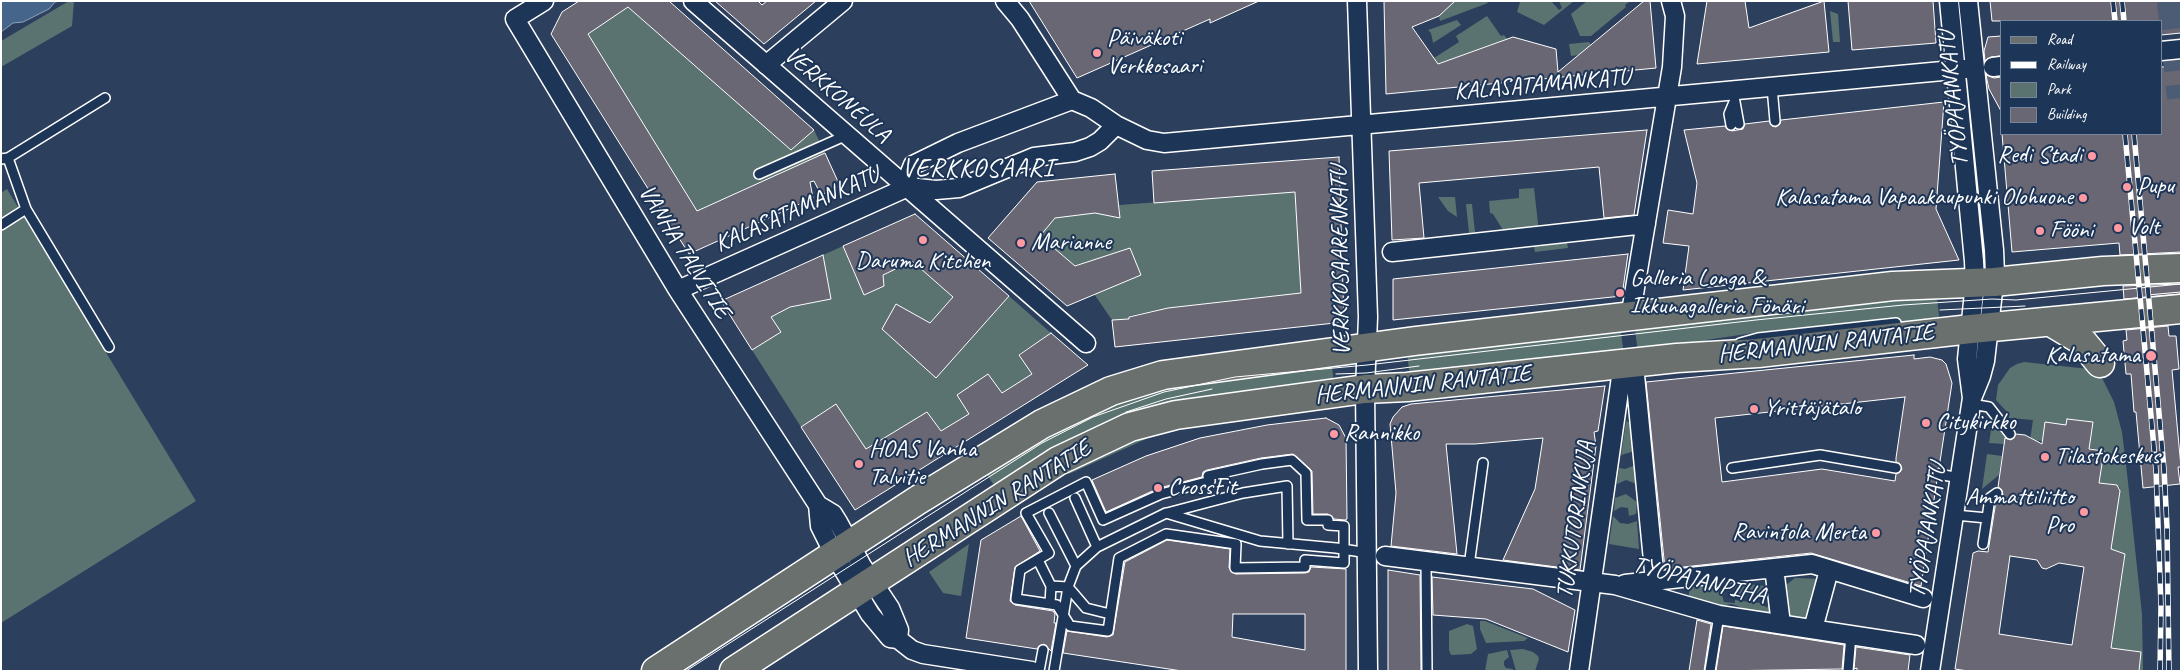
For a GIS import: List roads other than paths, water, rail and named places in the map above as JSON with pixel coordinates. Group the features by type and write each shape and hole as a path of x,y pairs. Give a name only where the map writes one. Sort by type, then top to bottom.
{"main road":[{"name":"HERMANNIN RANTATIE","path":"842,550 1042,424 1111,391 1163,375 1368,347 1893,286 1985,282 2103,271 2181,268"},
{"name":"HERMANNIN RANTATIE","path":"734,671 1058,461 1130,427 1176,415 1365,389 1408,387 1677,358 1758,354 1980,328 2181,309"},
{"path":"2052,322 2081,340 2100,363"},
{"path":"656,671 842,550"}],"street":[{"name":"VANHA TALVITIE","path":"544,1 515,20 678,290 818,505 833,514 842,550 864,587 874,620 890,638 898,639 912,650 923,654 965,666 1032,671"},
{"name":"VERKKONEULA","path":"693,1 1086,343"},
{"path":"766,65 843,1"},
{"path":"1005,1 1020,19 1072,100"},
{"name":"VERKKOSAARENKATU","path":"1357,1 1368,347 1365,389 1368,671"},
{"name":"TYÖPAJANKATU","path":"1949,1 1955,69 1985,282"},
{"name":"TYÖPAJANKATU","path":"1930,671 1972,401 1982,376 1980,328 1985,282 1994,250 1968,1"},
{"path":"1632,306 1672,67 1674,6"},
{"path":"2162,51 2181,49"},
{"name":"KALASATAMANKATU","path":"908,187 907,180 913,165 958,143 1072,100 1091,108 1116,125 1147,140 1164,143 1667,97 1733,97 1772,87 1974,68"},
{"name":"KALASATAMANKATU","path":"678,290 908,187 936,190 959,188 1034,157 1075,152 1090,146 1100,141 1116,125"},
{"path":"1392,252 1646,224"},
{"name":"TUKKUTORINKUJA","path":"1578,671 1628,376 1655,581"},
{"path":"1385,556 1615,585"},
{"name":"TYÖPAJANPIHA","path":"1615,585 1812,564 1923,598"},
{"path":"1774,568 1781,624"},
{"path":"1813,629 1829,570"},
{"name":"TYÖPAJANPIHA","path":"1615,585 1719,615 1916,645"}],"lane":[{"path":"1772,87 1776,121"},
{"path":"1733,97 1730,114 1735,125"},
{"path":"105,98 5,158 26,209 109,347"},
{"path":"759,174 848,135"},
{"path":"1,225 26,209"},
{"path":"1711,307 1744,312 1892,296"},
{"path":"1716,356 1744,341 1758,338 1896,323"},
{"path":"1972,401 1989,407 2010,434"},
{"path":"1732,468 1820,456 1896,468"},
{"path":"1292,460 1306,473 1306,520 1328,520 1328,525 1344,526 1344,563 1305,560 1305,567 1235,568 1236,544 1166,534 1119,558 1108,631 1070,626 1057,605 1016,599 1020,570 1038,560 1049,553 1026,513 1086,482 1103,520 1161,494 1210,481 1208,476 1262,464 1292,460"},
{"path":"1468,566 1483,463"},
{"path":"1938,474 1960,478"},
{"path":"1054,671 1068,587 1076,566 1097,547 1166,513 1243,493 1287,486 1288,544"},
{"path":"1983,544 1990,498 1997,493"},
{"path":"1074,498 1097,547"},
{"path":"1049,513 1076,566"},
{"path":"1166,513 1260,542 1336,548 1368,553"},
{"path":"1955,515 1987,518"},
{"path":"1038,560 1051,586 1050,604"},
{"path":"1426,561 1427,671"},
{"path":"1051,586 1068,587 1086,608 1110,614"},
{"path":"1710,671 1719,615"},
{"path":"1848,671 1851,635"},
{"name":"TYÖPAJANPIHA","path":"1916,645 1934,648"},
{"path":"1039,671 1042,650"}],"water":[{"path":"1,1 61,1 55,2 49,9 23,22 13,23 1,32"}],"tunnel":[{"path":"2171,1 2181,98"}],"tram line":[{"path":"686,671 1042,443 1093,417 1164,392 1235,377 1367,365 1756,320 1903,305 1992,299 2016,300 2181,284"},
{"path":"2147,295 2181,292"},
{"path":"1940,310 2025,306"},
{"path":"1336,374 1366,373 1419,366"},
{"path":"1126,412 1166,399 1212,389"}],"railway":[{"path":"2113,1 2115,20"},
{"path":"2122,1 2124,20"},
{"path":"2125,135 2156,470 2161,606 2160,671"},
{"path":"2134,135 2164,469 2167,527 2169,671"}],"place":[{"name":"Päiväkoti Verkkosaari","path":"1097,53"},
{"name":"Redi Stadi","path":"2092,156"},
{"name":"Pupu","path":"2127,187"},
{"name":"Kalasatama Vapaakaupunki Olohuone","path":"2083,198"},
{"name":"Volt","path":"2118,228"},
{"name":"Fööni","path":"2040,231"},
{"name":"Daruma Kitchen","path":"923,240"},
{"name":"Marianne","path":"1021,243"},
{"name":"Galleria Longa & Ikkunagalleria Fönäri","path":"1620,293"},
{"name":"Kalasatama","path":"2151,356"},
{"name":"Yrittäjätalo","path":"1754,409"},
{"name":"Citykirkko","path":"1926,423"},
{"name":"Rannikko","path":"1334,434"},
{"name":"Tilastokeskus","path":"2045,457"},
{"name":"HOAS Vanha Talvitie","path":"859,464"},
{"name":"CrossFit","path":"1158,488"},
{"name":"Ammattiliitto Pro","path":"2084,512"},
{"name":"Ravintola Merta","path":"1876,533"}],"district":[{"name":"VERKKOSAARI","path":"978,169"}]}
